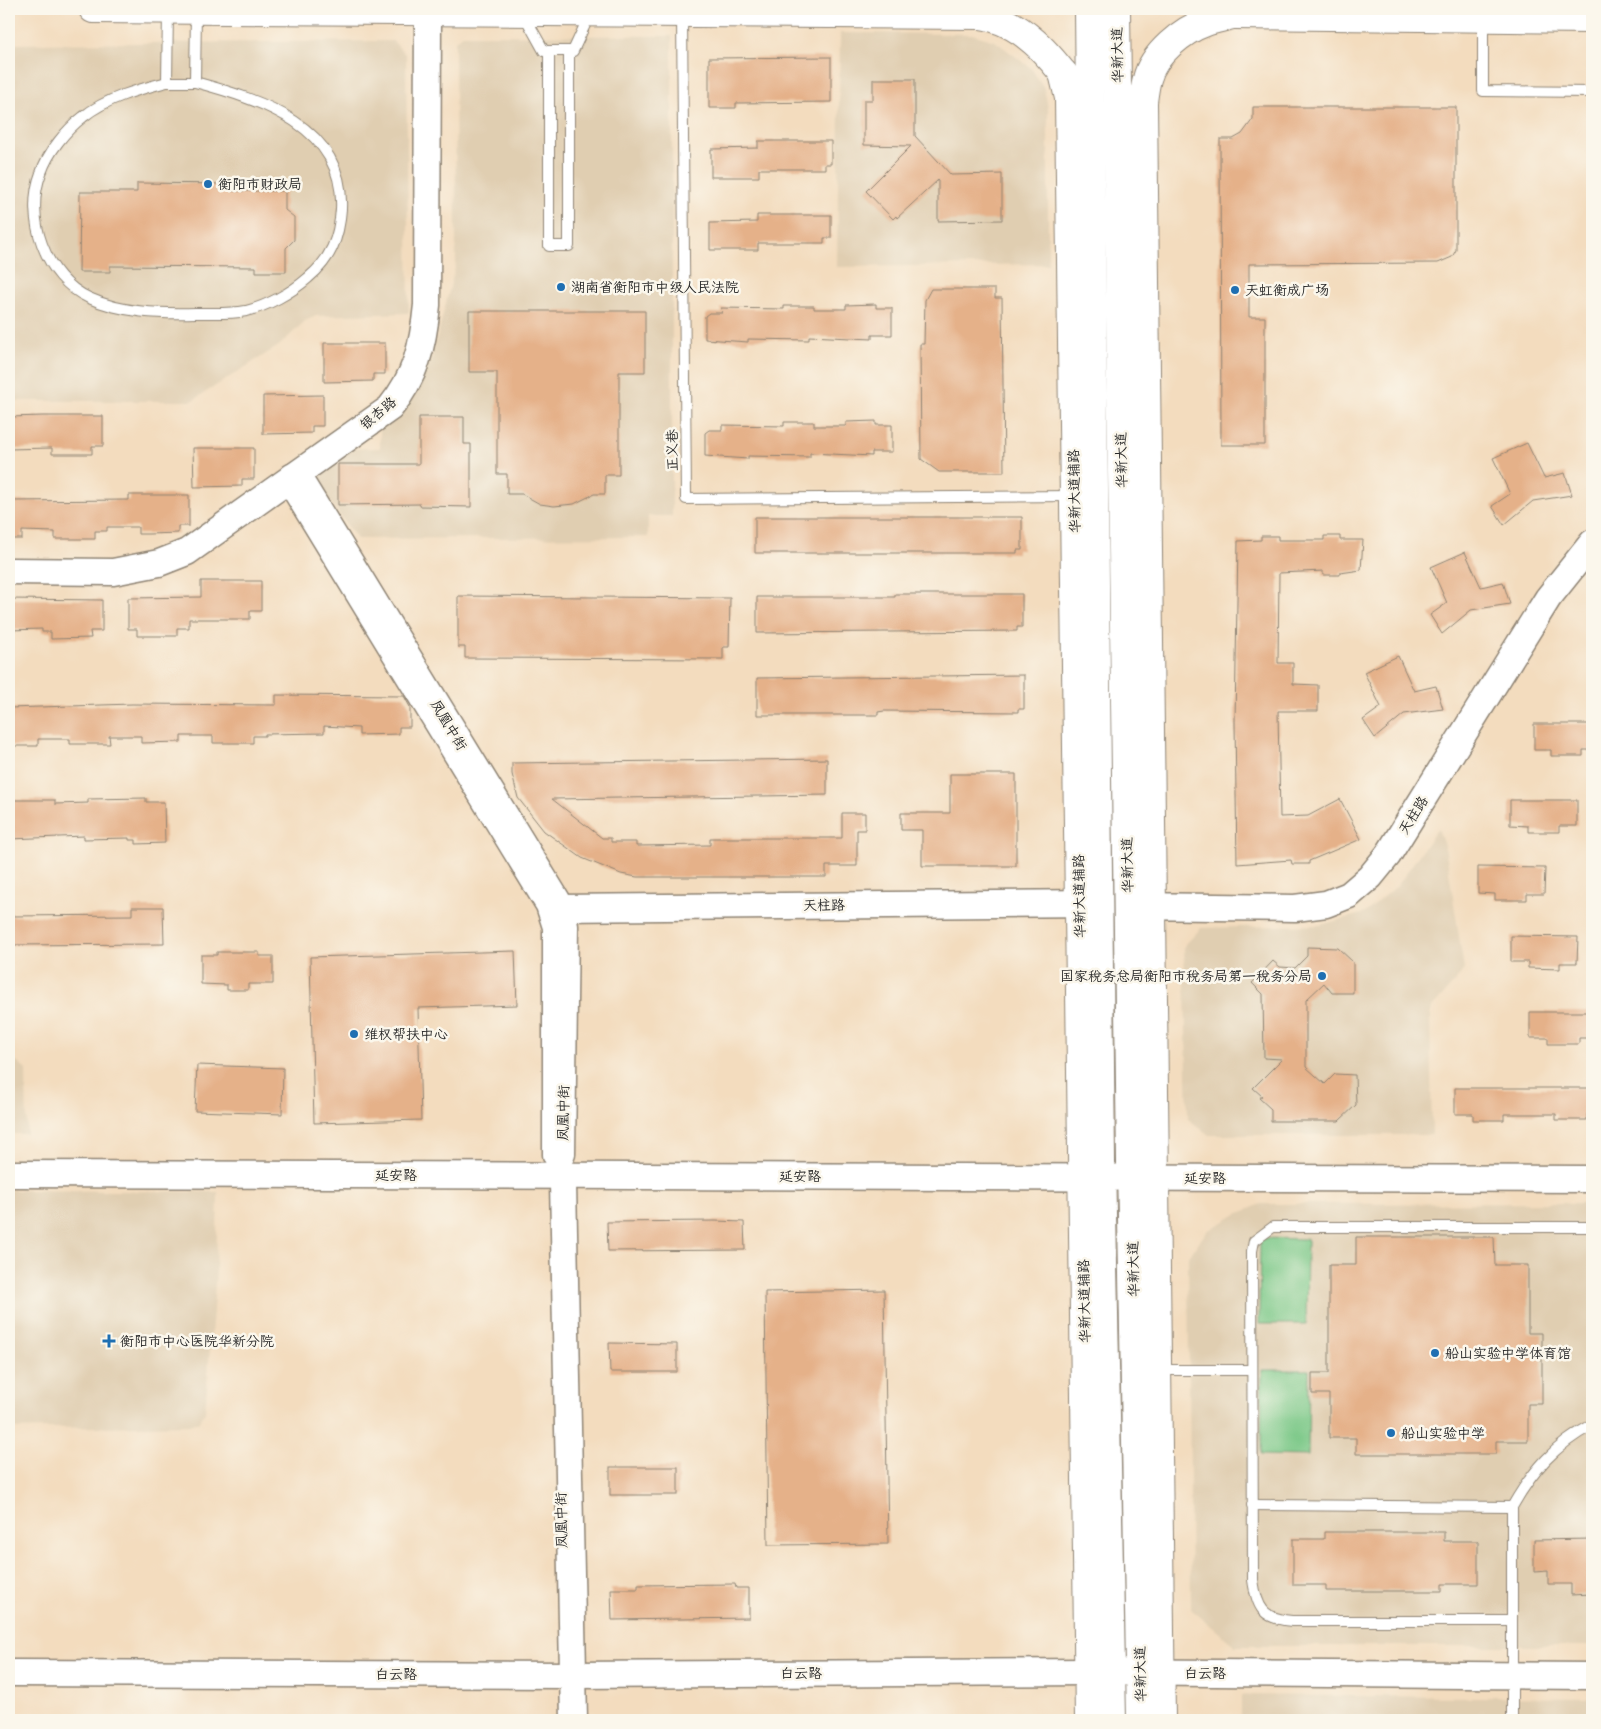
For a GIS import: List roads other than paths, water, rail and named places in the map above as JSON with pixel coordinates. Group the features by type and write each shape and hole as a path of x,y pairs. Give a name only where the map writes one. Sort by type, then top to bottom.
{"main road":[{"path":"93,9 472,10 522,12 980,15 995,17 1018,30 1046,51 1090,109"},
{"name":"华新大道","path":"1089,9 1090,109 1082,374 1092,1170 1100,1668 1112,1720"},
{"name":"华新大道","path":"1116,9 1122,545 1140,906 1150,1668 1141,1720"},
{"path":"1140,906 1147,485 1143,102 1147,78 1158,56 1182,36 1205,22 1236,11 1483,19 1592,19"},
{"name":"华新大道辅路","path":"1063,73 1069,98 1082,374 1074,496 1089,902"},
{"path":"1122,545 1147,485"},
{"path":"1143,1170 1157,1370 1150,1668 1161,1720"},
{"path":"1089,1720 1100,1668"}],"street":[{"name":"银杏路","path":"9,571 113,572 159,563 187,552 390,408 406,389 424,331 426,305 428,10"},
{"name":"凤凰中街","path":"292,477 293,486 555,909 556,1155 559,1168 568,1668 574,1720"},
{"name":"天柱路","path":"1140,906 1295,908 1326,904 1349,895 1370,877 1388,855 1548,598 1592,543"},
{"name":"天柱路","path":"555,909 1089,902"},
{"name":"延安路","path":"9,1158 559,1168 1143,1170 1592,1164"},
{"name":"延安路","path":"9,1174 559,1168"},
{"name":"延安路","path":"1143,1170 1592,1179"},
{"name":"白云路","path":"9,1658 568,1668"},
{"name":"白云路","path":"9,1673 568,1668 1512,1670 1592,1666"},
{"name":"凤凰中街","path":"563,1720 568,1668"},
{"name":"白云路","path":"1512,1670 1592,1676"}],"lane":[{"path":"167,82 168,9"},
{"path":"195,82 196,10"},
{"path":"522,12 544,50 569,51 573,51 591,12"},
{"name":"正义巷","path":"682,13 686,500 1074,496"},
{"path":"1483,19 1483,91 1592,92"},
{"path":"549,50 549,246 569,246 569,51"},
{"path":"167,82 195,82 244,95 295,121 320,142 336,169 342,194 340,230 328,257 308,278 281,297 246,311 155,312 114,307 88,297 70,285 53,267 42,247 37,227 36,188 40,173 51,152 84,116 139,89 167,82"},
{"path":"1512,1621 1276,1620 1264,1613 1256,1599 1252,1580 1252,1251 1254,1241 1273,1227 1592,1227"},
{"path":"1157,1370 1252,1370"},
{"path":"1512,1720 1512,1506 1527,1480 1548,1456 1592,1425"},
{"path":"1252,1505 1512,1506"}],"place":[{"name":"衡阳市财政局","path":"208,184"},
{"name":"湖南省衡阳市中级人民法院","path":"561,287"},
{"name":"天虹衡成广场","path":"1235,290"},
{"name":"国家税务总局衡阳市税务局第一税务分局","path":"1322,976"},
{"name":"维权帮扶中心","path":"354,1034"},
{"name":"衡阳市中心医院华新分院","path":"109,1341"},
{"name":"船山实验中学体育馆","path":"1435,1353"},
{"name":"船山实验中学","path":"1391,1433"}]}
